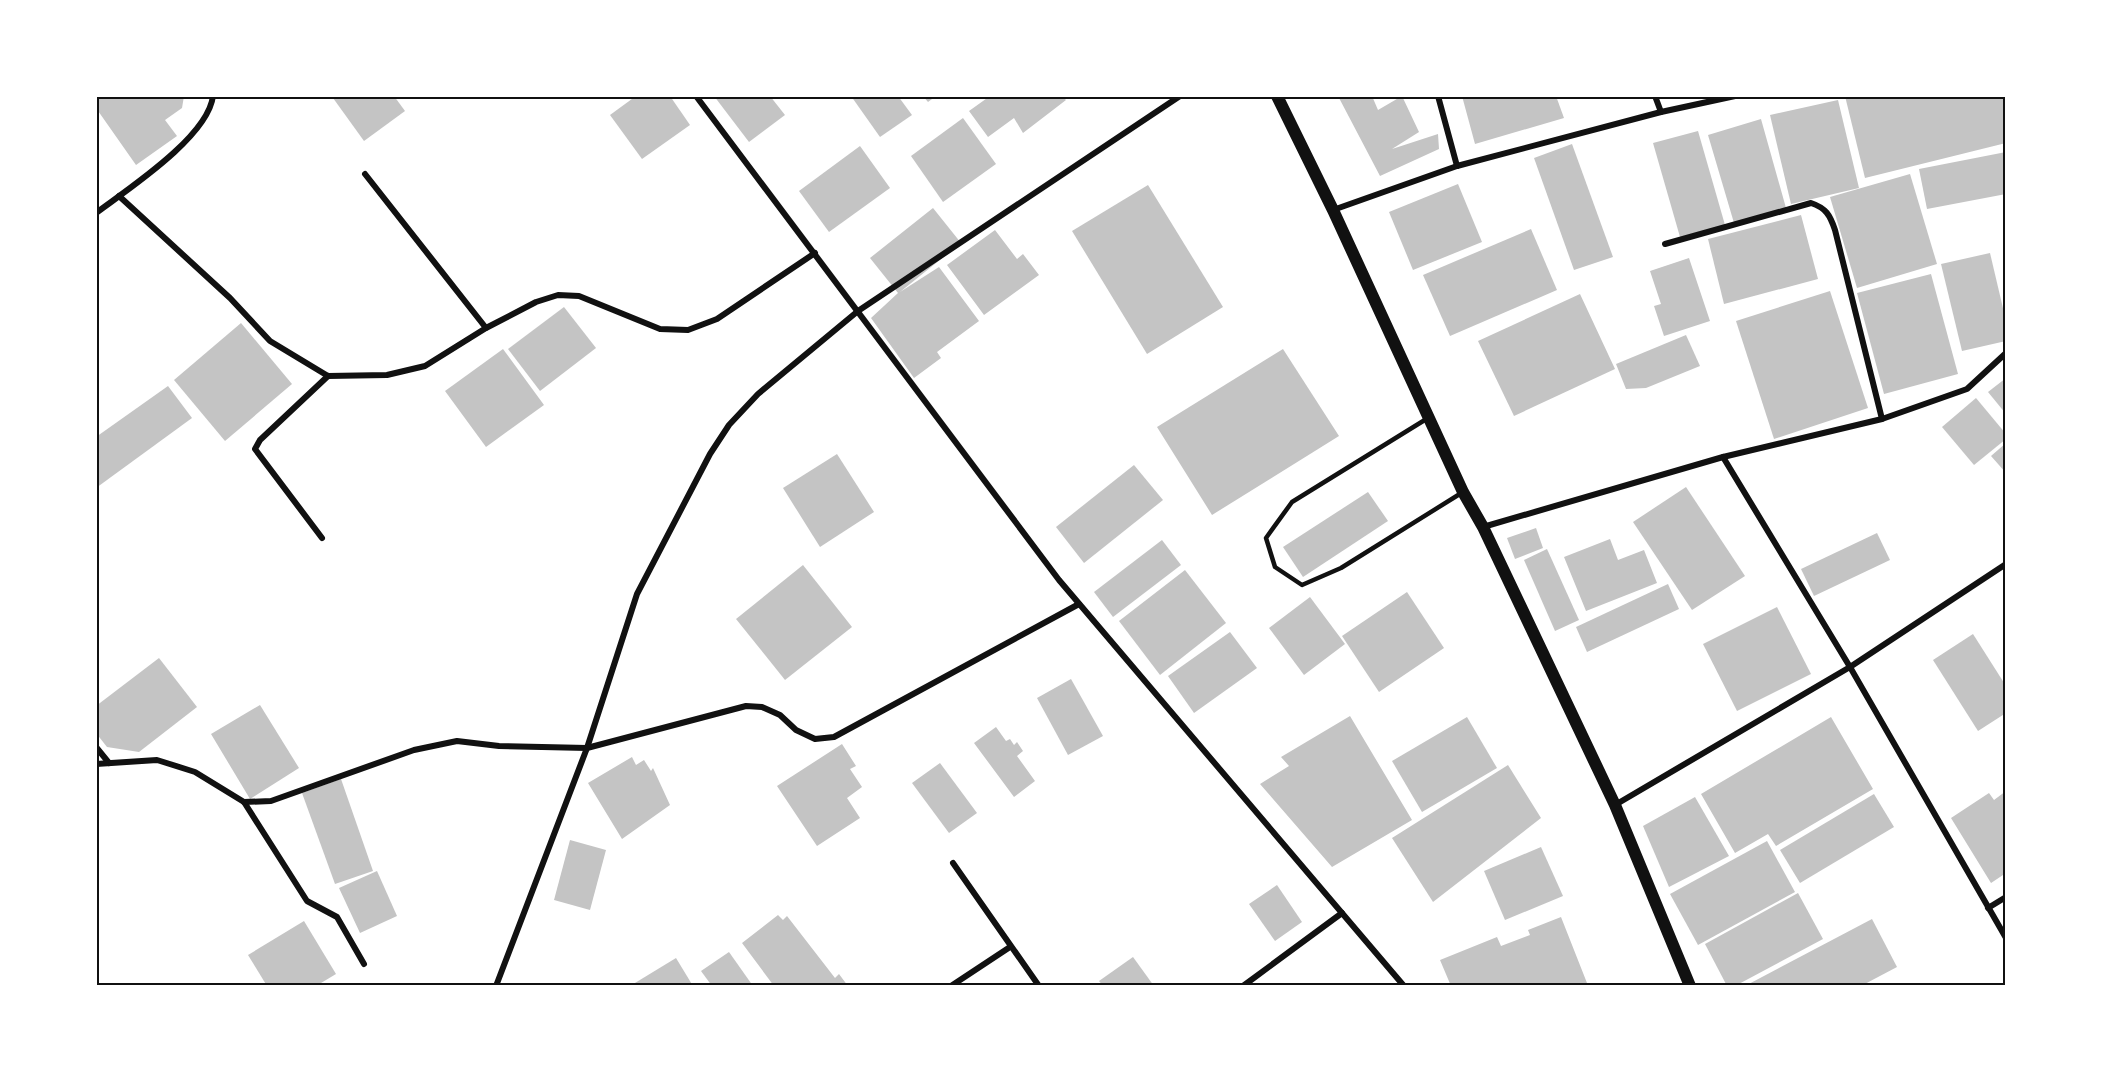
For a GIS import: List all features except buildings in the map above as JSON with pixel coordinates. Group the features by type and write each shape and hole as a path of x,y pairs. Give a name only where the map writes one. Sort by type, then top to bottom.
{"main road":[{"path":"1277,96 1333,210 1463,492 1483,527 1615,805 1690,986"}],"street":[{"path":"96,213 181,145 201,123 213,96"},
{"path":"696,96 1059,580 1404,986"},
{"path":"496,986 587,748 637,594 710,454 729,425 758,394 858,311 1180,96"},
{"path":"1437,96 1457,166"},
{"path":"1655,96 1661,112"},
{"path":"1333,210 1457,166 1661,112 1735,96"},
{"path":"365,174 486,328"},
{"path":"119,196 230,298 270,341 328,376 387,375 425,366 486,328 536,302 558,295 579,296 660,329 688,330 717,319 815,253"},
{"path":"1665,244 1811,203 1822,206 1830,216 1835,230 1882,419"},
{"path":"1483,527 1723,457 1882,419 1966,388 2006,353"},
{"path":"322,538 255,449 260,440 328,376"},
{"path":"1723,457 1850,667 2006,938"},
{"path":"1615,805 1850,667 2006,564"},
{"path":"244,802 271,801 414,750 457,741 499,746 587,748 746,706 762,707 780,715 796,730 815,740 834,737 1079,604"},
{"path":"96,747 109,763"},
{"path":"96,764 157,760 195,772 244,802 307,901 337,917 364,964"},
{"path":"953,863 1039,986"},
{"path":"1988,908 2006,897"},
{"path":"1243,986 1342,913"},
{"path":"951,986 1010,947"}],"lane":[{"path":"1428,418 1292,502 1266,538 1275,567 1302,585 1341,568 1463,492"}]}
